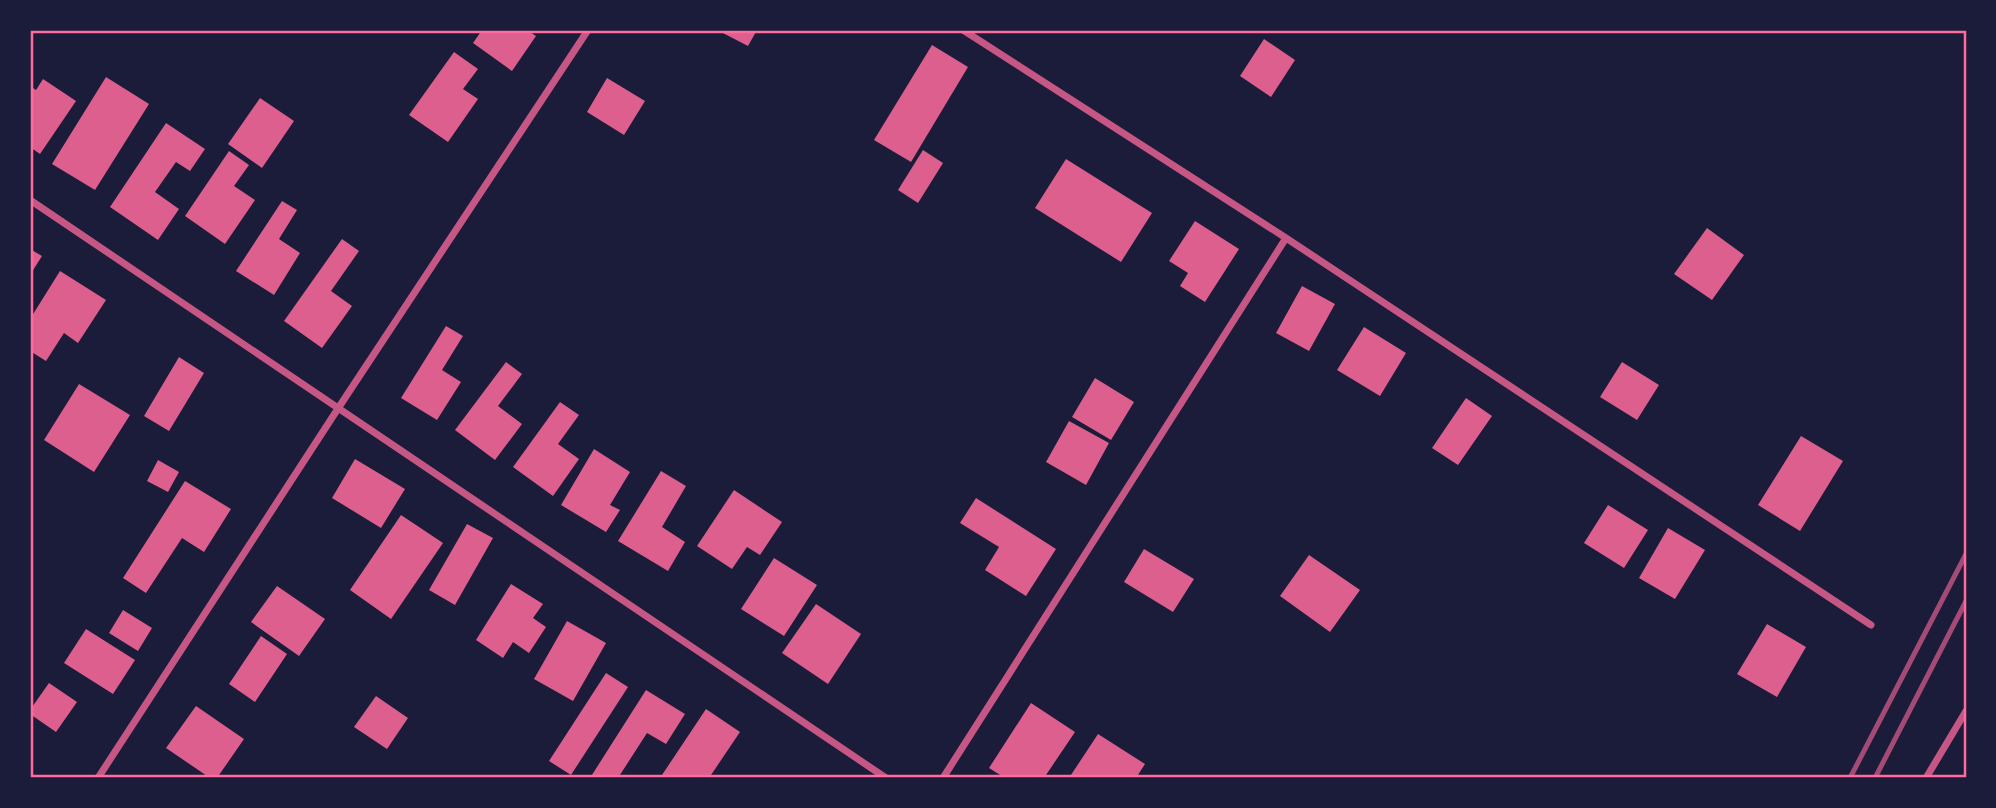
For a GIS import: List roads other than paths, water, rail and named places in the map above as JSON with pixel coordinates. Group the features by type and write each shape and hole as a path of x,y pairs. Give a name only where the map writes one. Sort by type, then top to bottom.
{"street":[{"path":"98,778 588,30"},
{"path":"963,30 1286,238 1871,625"},
{"path":"30,200 886,778"},
{"path":"943,778 1286,238"},
{"path":"1926,778 1966,711"}],"railway":[{"path":"1850,778 1966,554"},
{"path":"1875,778 1966,601"}]}
